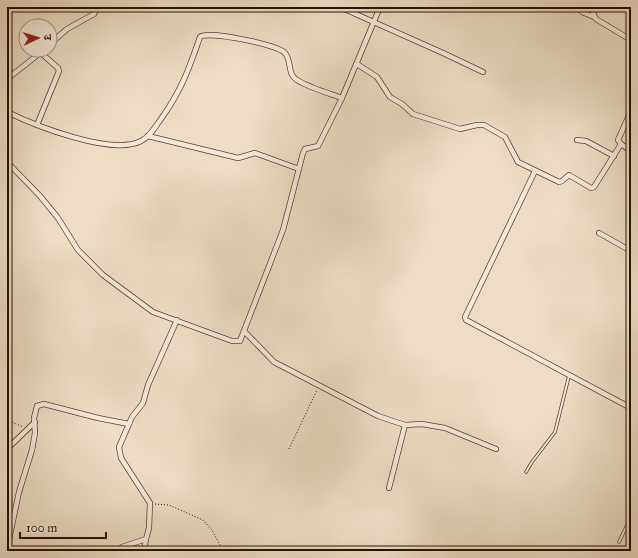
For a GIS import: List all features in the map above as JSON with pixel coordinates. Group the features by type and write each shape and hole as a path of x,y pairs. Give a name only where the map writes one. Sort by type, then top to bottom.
{"street":[{"path":"58,37 67,29 94,14 98,7"},
{"path":"340,7 374,21 483,72"},
{"path":"7,162 40,196 58,218 78,250 103,276 147,309 236,342 242,338 283,230 303,152 305,149 320,143 357,64 380,7"},
{"path":"578,7 582,12 594,17 631,40"},
{"path":"594,17 593,13 597,7"},
{"path":"7,112 37,125 79,140 109,144 133,144 148,136 166,112 182,86 200,37 204,34 234,37 283,51 288,58 290,72 296,80 342,98"},
{"path":"7,79 34,58"},
{"path":"37,125 59,71 49,58"},
{"path":"357,64 377,77 390,97 402,104 413,114 460,129 484,125 505,137 518,162 559,182 569,175 593,188 621,144"},
{"path":"631,111 618,140 631,151"},
{"path":"148,136 238,158 242,158 250,153 255,153 299,168"},
{"path":"577,140 586,141 614,156"},
{"path":"535,171 492,257 465,317 466,320 631,408"},
{"path":"599,233 631,251"},
{"path":"144,551 149,528 150,503 119,454 119,447 129,424 143,403 148,384 177,320"},
{"path":"244,331 270,359 382,418 405,425 422,424 446,428 496,449"},
{"path":"7,549 19,492 32,450 37,406 44,404 98,418 129,424"},
{"path":"7,449 35,422"},
{"path":"389,488 405,425"},
{"path":"118,551 122,547 146,539"}],"lane":[{"path":"526,472 555,432 569,375"},
{"path":"618,542 631,517"}],"path":[{"path":"289,449 319,386"},
{"path":"7,420 28,429"},
{"path":"150,503 169,505 203,520 212,530 223,551"}]}
